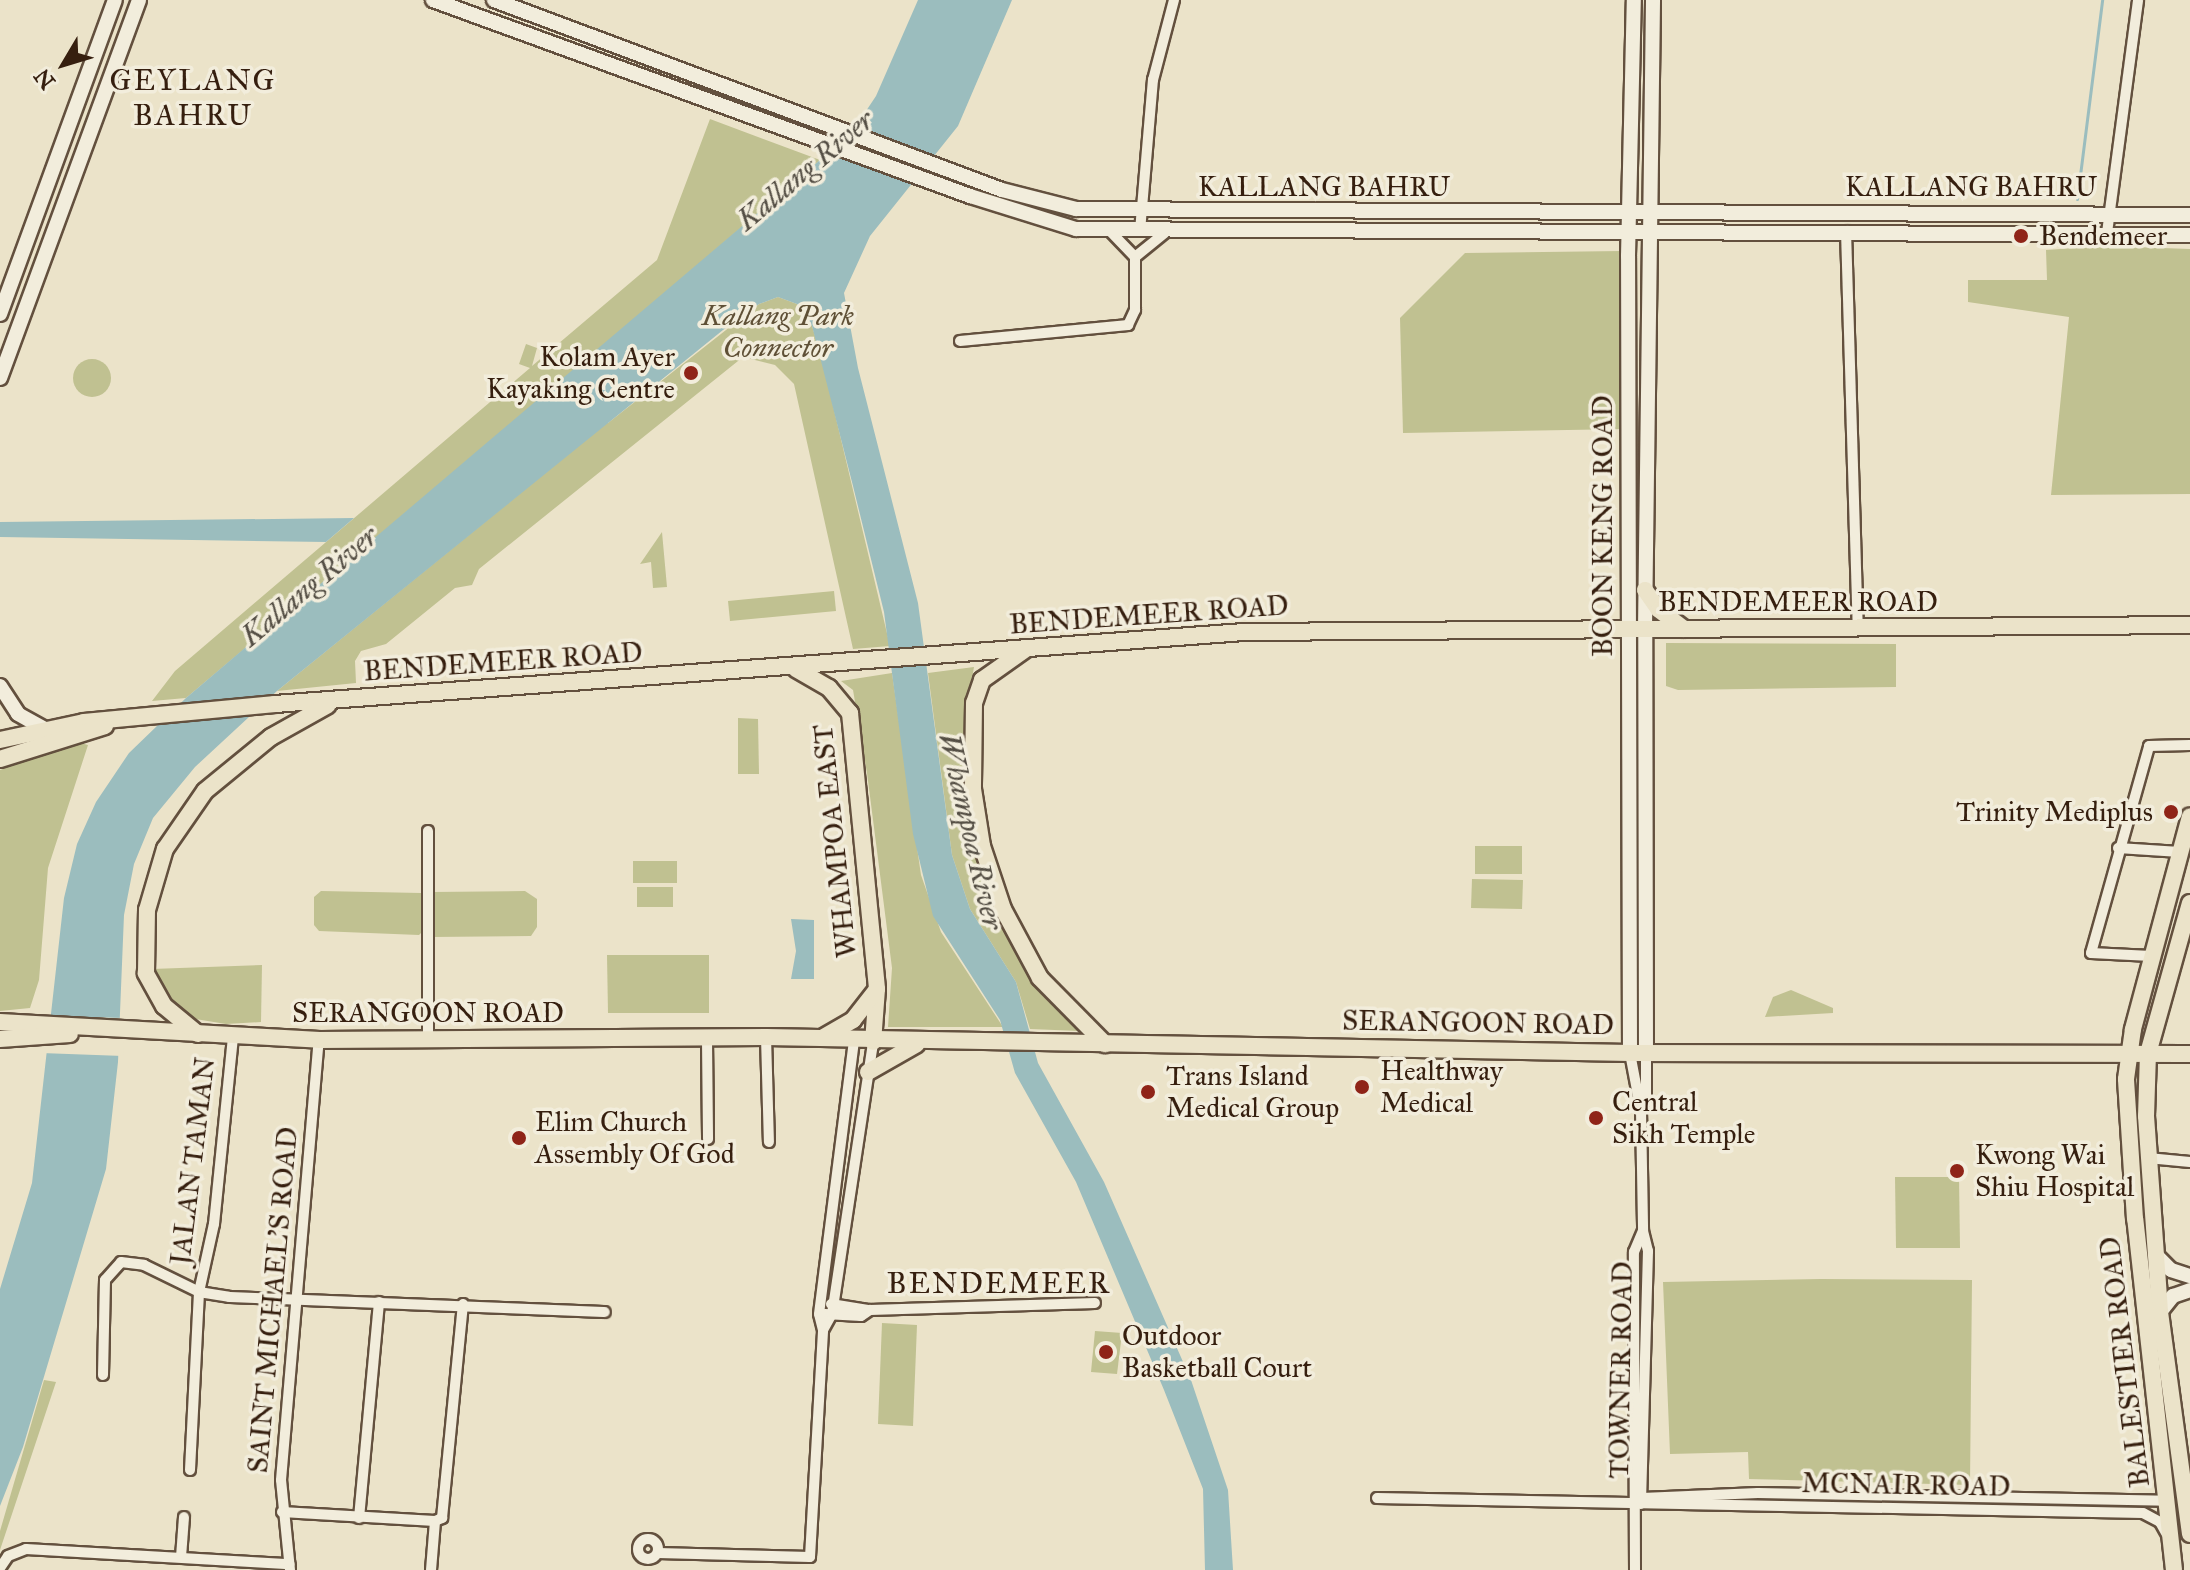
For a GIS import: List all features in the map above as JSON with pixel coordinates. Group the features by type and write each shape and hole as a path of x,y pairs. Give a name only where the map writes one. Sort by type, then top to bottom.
{"main road":[{"path":"0,314 115,0"},
{"path":"0,378 139,0"},
{"name":"KALLANG BAHRU","path":"433,0 942,186 1076,229 1165,233 1629,236 1846,231 2190,235"},
{"name":"KALLANG BAHRU","path":"494,0 813,122 950,171 1076,209 2107,212 2190,215"},
{"name":"BOON KENG ROAD","path":"1634,0 1628,213 1637,629 1638,1052"},
{"name":"BOON KENG ROAD","path":"1637,629 1645,590 1653,0"},
{"path":"1645,590 1659,610 1684,629"},
{"name":"BENDEMEER ROAD","path":"0,740 45,729 275,704 794,669 1243,632 2190,625"},
{"path":"1028,648 982,680 974,703 973,789 982,846 1003,909 1040,978 1105,1044"},
{"name":"WHAMPOA EAST","path":"794,669 829,688 850,713 877,989 873,1042"},
{"path":"0,686 18,714 45,729"},
{"path":"198,1034 164,1006 146,973 148,900 165,849 193,804 226,773 271,737 336,702"},
{"name":"BENDEMEER ROAD","path":"0,759 115,722"},
{"name":"BALESTIER ROAD","path":"2174,1570 2135,1219 2128,1053 2190,816"},
{"name":"BALESTIER ROAD","path":"2190,903 2148,1053 2148,1158 2160,1312 2190,1534"},
{"name":"WHAMPOA EAST","path":"821,1039 853,1020 877,989"},
{"name":"SERANGOON ROAD","path":"0,1022 32,1031"},
{"name":"SERANGOON ROAD","path":"0,1039 32,1031 91,1030 319,1040 707,1040 766,1037 854,1042 996,1041 1638,1052 2190,1054"},
{"path":"868,1072 922,1041"},
{"path":"2156,1255 2171,1270 2190,1276"},
{"path":"2160,1312 2173,1296 2190,1290"}],"street":[{"path":"1140,231 1153,80 1174,0"},
{"path":"2107,233 2107,212 2138,0"},
{"path":"960,341 1128,325 1135,310 1135,257 1122,238 1108,230"},
{"path":"1846,231 1858,628"},
{"path":"1135,257 1146,243 1165,233"},
{"path":"2151,956 2091,953 2149,746 2190,745"},
{"path":"428,831 428,1039"},
{"path":"2118,848 2180,852"},
{"name":"JALAN TAMAN","path":"190,1470 199,1292 214,1224 233,1036"},
{"path":"766,1037 769,1142"},
{"name":"SAINT MICHAEL'S ROAD","path":"1,1566 12,1553 26,1549 181,1557 290,1567 282,1512 294,1301 319,1040"},
{"path":"707,1040 708,1139"},
{"path":"658,1553 810,1557 823,1330 820,1308 854,1042"},
{"path":"823,1330 833,1309 873,1042"},
{"name":"TOWNER ROAD","path":"1638,1052 1646,1102 1641,1111"},
{"name":"TOWNER ROAD","path":"1635,1570 1648,1251 1643,1231 1638,1052"},
{"path":"2148,1158 2190,1162"},
{"name":"JALAN TAMAN","path":"103,1375 105,1280 111,1268 121,1262 144,1265 199,1292 294,1301 463,1304 605,1312"},
{"path":"836,1285 852,1306"},
{"path":"359,1518 379,1302"},
{"path":"833,1309 852,1306 870,1310 1095,1303"},
{"path":"431,1570 435,1521 445,1510 463,1304"},
{"path":"820,1308 861,1316 870,1310"},
{"name":"MCNAIR ROAD","path":"1636,1503 1758,1493 2167,1501"},
{"name":"MCNAIR ROAD","path":"1377,1498 2143,1513 2160,1522 2171,1541"},
{"path":"282,1512 435,1521"},
{"path":"181,1557 184,1517"}],"green space":[{"name":"Kallang Park Connector","path":"710,119 820,160 569,375 608,423 759,304 778,297 797,304 812,326 821,355 890,646 853,649 794,384 775,365 743,357 479,569 472,585 455,588 386,644 361,651 355,661 356,683 277,691 603,426 564,379 186,698 152,701 175,671 530,368 519,364 526,344 537,348 532,366 657,260"},
{"path":"2105,246 2190,249 2190,494 2051,495 2069,317 1968,302 1968,280 2047,280 2046,250"},
{"path":"1622,251 1626,429 1403,433 1400,318 1465,253"},
{"path":"92,359 105,365 111,378 105,391 92,397 79,391 73,378 79,365"},
{"path":"662,532 667,587 653,588 651,562 640,564"},
{"path":"834,591 836,611 730,621 728,601"},
{"path":"1666,643 1896,644 1896,687 1678,690 1666,686"},
{"path":"974,667 964,724 976,833 1044,990 1079,1031 1030,1029 1016,982 970,909 952,855 928,673"},
{"path":"892,673 921,875 941,932 1003,1027 888,1027 892,968 867,773 853,690 841,681"},
{"path":"738,718 758,719 759,774 738,774"},
{"path":"77,742 88,745 48,868 39,980 30,1008 0,1011 0,770"},
{"path":"1475,846 1522,846 1522,874 1475,874"},
{"path":"633,861 677,861 677,883 633,883"},
{"path":"1472,879 1523,880 1522,909 1471,908"},
{"path":"637,887 673,887 673,907 637,907"},
{"path":"321,891 421,893 426,899 425,929 419,935 319,931 314,925 314,897"},
{"path":"525,891 537,899 537,927 531,936 432,937 432,892"},
{"path":"607,955 709,955 709,1013 608,1013"},
{"path":"262,965 261,1022 226,1024 177,1016 152,969"},
{"path":"1791,990 1833,1008 1833,1013 1765,1017 1773,997"},
{"path":"1895,1177 1959,1177 1960,1248 1896,1248"},
{"path":"1972,1280 1970,1485 1749,1479 1748,1452 1670,1454 1663,1282"},
{"path":"882,1323 917,1325 913,1426 878,1424"},
{"name":"Outdoor Basketball Court","path":"1095,1331 1122,1333 1117,1374 1091,1372"},
{"path":"44,1380 56,1382 0,1550 0,1531"}],"water":[{"path":"918,0 1012,0 958,126 870,236 844,293 858,368 918,603 952,855 970,909 1016,982 1038,1063 1104,1182 1191,1380 1228,1490 1233,1570 1205,1570 1203,1489 1164,1390 1076,1182 1015,1073 1000,1020 933,916 913,834 884,612 853,486 812,326 797,304 778,297 759,304 723,330 277,691 195,767 153,818 134,864 124,915 118,1062 106,1169 23,1447 0,1506 0,1289 32,1183 64,898 77,844 96,802 129,753 186,698 820,160 860,120 876,96"},
{"path":"354,518 326,542 0,537 0,522"},
{"path":"791,919 814,920 814,979 791,979 796,951"}],"pier":[{"path":"45,1016 124,1018 123,1056 41,1053"}],"waterway":[{"path":"2077,199 2102,0"}],"place":[{"name":"Bendemeer","path":"2021,236"},
{"name":"Kolam Ayer Kayaking Centre","path":"691,373"},
{"name":"Trinity Mediplus","path":"2171,812"},
{"name":"Healthway Medical","path":"1362,1087"},
{"name":"Trans Island Medical Group","path":"1148,1092"},
{"name":"Central Sikh Temple","path":"1596,1118"},
{"name":"Elim Church Assembly Of God","path":"519,1138"},
{"name":"Kwong Wai Shiu Hospital","path":"1957,1171"},
{"name":"Outdoor Basketball Court","path":"1106,1352"}],"district":[{"name":"GEYLANG BAHRU","path":"193,97"},
{"name":"BENDEMEER","path":"999,1283"}],"water label":[{"name":"Kallang River","path":"805,170"},
{"name":"Kallang River","path":"309,586"},
{"name":"Whampoa River","path":"971,831"}]}
